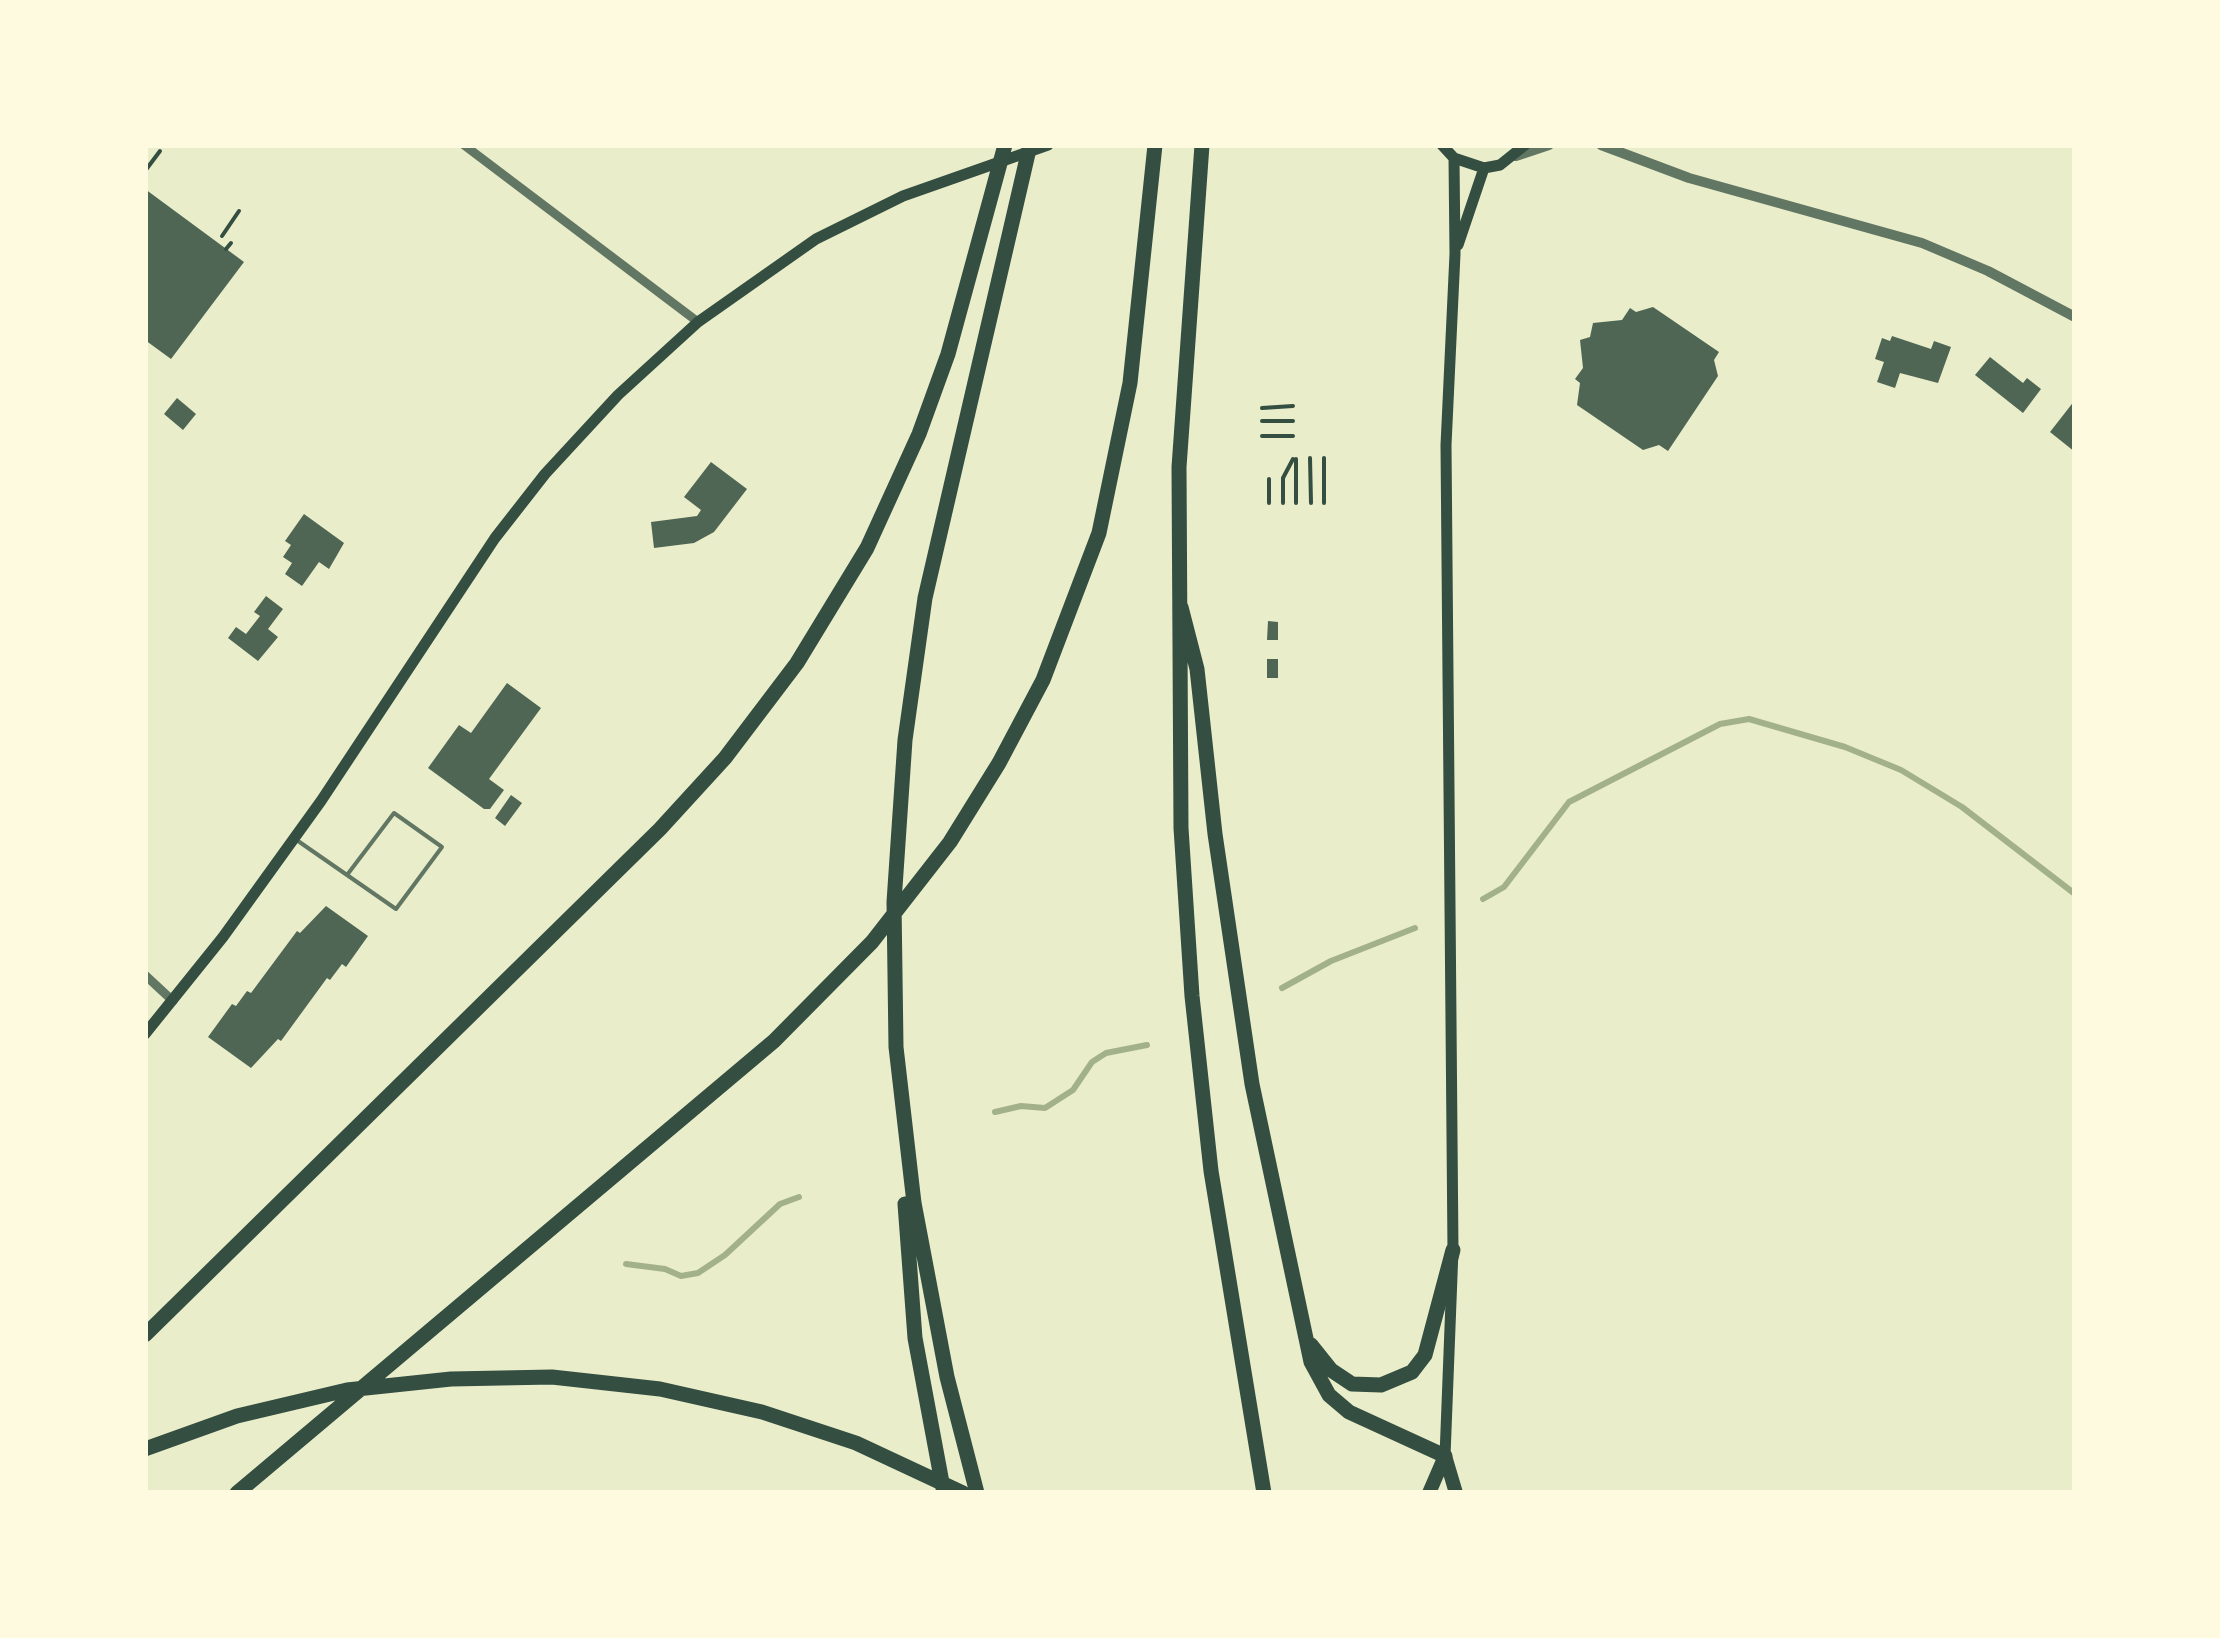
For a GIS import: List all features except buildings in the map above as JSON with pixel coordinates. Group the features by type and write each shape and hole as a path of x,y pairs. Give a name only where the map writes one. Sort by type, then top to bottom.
{"highway":[{"path":"145,1335 638,852 725,758 787,678 850,578 909,461 952,340 1004,145"},
{"path":"977,1493 923,1260 906,1145 894,1015 898,831 910,695 925,598 1030,145"},
{"path":"236,1493 774,1041 872,942 950,842 999,764 1043,680 1099,533 1125,418 1156,145"},
{"path":"1202,145 1183,372 1176,594 1181,828 1196,1034 1227,1285 1264,1493"},
{"path":"1176,594 1197,669 1215,834 1252,1084 1302,1329 1318,1380 1341,1407 1396,1437 1445,1456"},
{"path":"906,1145 912,1310 944,1493"},
{"path":"1302,1329 1325,1365 1346,1381 1373,1386 1404,1377 1425,1355 1453,1250"},
{"path":"145,1449 236,1416 324,1394 405,1382 476,1378 604,1382 733,1404 840,1437 962,1493"},
{"path":"1429,1493 1445,1456"},
{"path":"1445,1456 1456,1493"}],"main road":[{"path":"145,1034 294,838 522,503 605,408 698,322 816,239 944,179 1048,145"},
{"path":"1442,145 1454,158 1484,168 1515,156 1525,145"},
{"path":"1445,1456 1453,1250 1446,445 1455,254 1454,158"},
{"path":"1455,254 1484,168"}],"street":[{"path":"464,145 698,322"},
{"path":"1515,156 1549,145"},
{"path":"1601,145 1690,178 1922,243 1988,271 2075,317"},
{"path":"145,974 172,1001"}],"lane":[{"path":"294,838 396,909 442,847 394,813 348,875"}],"path":[{"path":"145,171 160,151"},
{"path":"222,236 240,211"},
{"path":"226,249 231,243"},
{"path":"1262,408 1293,406"},
{"path":"1262,422 1293,421"},
{"path":"1262,436 1293,436"},
{"path":"1310,458 1310,503"},
{"path":"1324,458 1324,503"},
{"path":"1283,503 1283,478 1295,459 1296,503"},
{"path":"1269,503 1270,479"}],"waterway":[{"path":"1483,899 1504,887 1569,802 1720,724 1749,719 1845,747 1901,770 1962,807 2075,894"},
{"path":"1282,988 1331,961 1415,928"},
{"path":"995,1112 1021,1106 1045,1108 1073,1090 1092,1062 1106,1053 1147,1045"},
{"path":"626,1264 665,1269 681,1276 698,1273 725,1255 780,1204 799,1197"}]}
